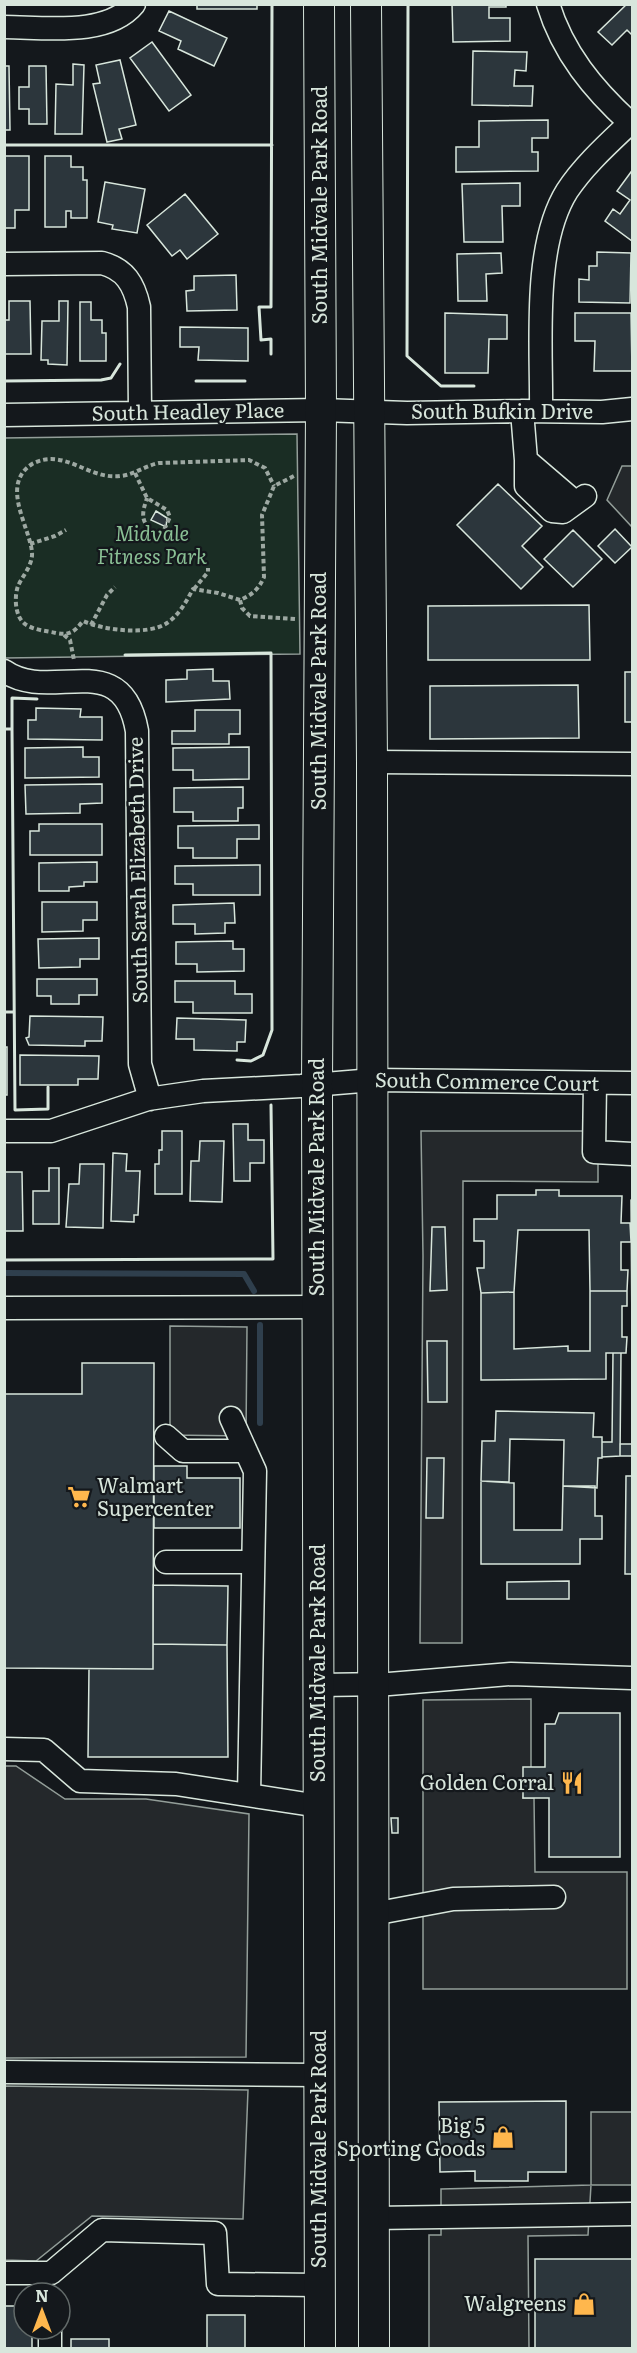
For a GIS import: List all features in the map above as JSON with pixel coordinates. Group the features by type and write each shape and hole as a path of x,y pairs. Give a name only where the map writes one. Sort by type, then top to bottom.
{"main road":[{"name":"South Midvale Park Road","path":"320,4 319,619 329,1084 317,1307 318,2285 320,2349"},
{"path":"366,4 372,762 374,2349"}],"street":[{"path":"4,27 93,27 113,21 134,4"},
{"path":"548,4 555,26 576,64 603,98 631,122 598,155 567,192 550,230 543,273 526,460 577,496"},
{"path":"4,264 102,263 113,266 129,279 135,290 139,307 140,412"},
{"name":"South Bufkin Drive","path":"370,411 407,413 602,412 633,409"},
{"name":"South Headley Place","path":"4,415 370,411"},
{"name":"South Sarah Elizabeth Drive","path":"4,671 29,681 92,681 109,685 128,704 134,717 137,731 140,1064 150,1099"},
{"path":"372,762 633,764"},
{"name":"South Commerce Court","path":"4,1131 51,1131 150,1099 203,1090 373,1080 633,1083"},
{"path":"595,1083 594,1152 633,1154"},
{"path":"4,1308 317,1307"},
{"path":"231,1418 255,1471 249,1796"},
{"path":"166,1436 183,1451 246,1451"},
{"path":"166,1562 253,1562"},
{"path":"318,1685 373,1684 511,1674 633,1678"},
{"path":"4,1749 44,1750 80,1781 176,1784 319,1806"},
{"path":"374,1914 453,1899 554,1897"},
{"path":"4,2073 319,2075"},
{"path":"374,2218 633,2214"},
{"path":"53,2281 102,2230 215,2233 218,2284 318,2285"},
{"path":"4,2272 42,2281"}],"path":[{"path":"193,590 218,592 240,600 251,596 261,585 264,578 262,514 274,486 265,468 249,460 159,463 144,466 135,473 118,477 87,471 63,460 46,459 30,465 20,477 15,493 16,506 30,544 31,561 17,588 16,603 18,616 26,625 64,634 75,631 83,621 105,629 120,631 165,625 184,605 193,590 208,572 208,568"},
{"path":"135,473 147,498 167,510 170,517 163,532 153,532 146,526 141,514 147,498"},
{"path":"30,544 66,530"},
{"path":"91,625 107,595 115,587"},
{"path":"240,600 242,608 250,616 276,619 319,619"},
{"path":"64,634 70,640 74,660"}],"green space":[{"name":"Midvale Fitness Park","path":"297,434 300,654 5,658 4,438"}],"shaded area":[{"path":"622,466 632,466 632,527 607,500"},
{"path":"421,1131 598,1131 598,1182 463,1181 462,1643 420,1643 423,1256"},
{"path":"170,1326 247,1327 246,1436 170,1435"},
{"path":"531,1699 531,1767 523,1798 534,1798 535,1872 627,1872 627,1989 423,1989 423,1700"},
{"path":"5,1766 16,1766 65,1799 146,1799 249,1814 246,2057 5,2058"},
{"path":"5,2086 248,2090 243,2219 92,2216 36,2261 5,2260"},
{"path":"591,2112 632,2112 632,2185 591,2185"},
{"path":"591,2185 588,2235 528,2236 529,2348 429,2348 429,2235 441,2235 441,2189"}],"building":[{"path":"197,4 257,4 257,9 197,9"},
{"path":"452,4 506,4 506,7 489,7 489,18 510,18 510,41 453,42"},
{"path":"627,4 632,4 632,35 627,30 612,45 598,32"},
{"path":"169,11 227,38 214,66 178,49 181,41 159,31"},
{"path":"152,42 191,95 169,111 130,58"},
{"path":"473,51 527,52 526,71 515,70 514,86 533,86 532,106 472,105"},
{"path":"120,60 136,125 119,129 122,139 107,142 93,84 100,83 96,65"},
{"path":"73,64 84,65 82,134 55,134 56,84 73,85"},
{"path":"4,66 9,66 10,130 4,130"},
{"path":"29,66 46,66 47,124 29,124 29,109 19,109 19,87 29,87"},
{"path":"548,120 548,138 532,138 532,152 538,152 538,171 456,172 456,147 479,147 479,121"},
{"path":"4,156 29,156 29,210 15,210 15,228 4,228"},
{"path":"45,156 71,156 71,167 83,167 83,180 87,180 87,218 71,218 71,211 66,211 66,227 45,227"},
{"path":"631,172 632,241 605,221 613,209 620,214 630,200 617,191"},
{"path":"105,182 145,189 137,233 112,229 113,225 98,222"},
{"path":"520,183 520,206 502,206 503,242 464,242 462,184"},
{"path":"185,194 218,234 187,259 180,250 172,256 147,225"},
{"path":"597,252 631,253 630,303 579,302 579,279 589,280 589,266 597,266"},
{"path":"501,253 502,273 486,274 487,301 458,301 457,254"},
{"path":"236,275 237,310 187,311 186,291 194,290 194,276"},
{"path":"9,301 30,301 31,354 4,354 4,320 9,320"},
{"path":"59,301 68,301 67,365 48,364 48,360 41,360 42,321 59,321"},
{"path":"80,302 91,302 91,320 102,320 102,333 106,333 106,361 80,361"},
{"path":"445,313 507,315 507,339 489,339 488,373 445,373"},
{"path":"575,313 631,313 632,371 594,371 595,341 575,341"},
{"path":"180,327 248,328 248,361 198,360 199,347 180,347"},
{"path":"498,484 542,526 522,546 543,567 521,589 457,525"},
{"path":"156,511 167,518 166,527 151,520"},
{"path":"615,529 632,547 615,563 598,546"},
{"path":"573,530 602,559 573,587 544,559"},
{"path":"589,605 590,660 428,660 428,606"},
{"path":"213,669 213,681 229,681 230,699 166,702 166,680 187,679 187,670"},
{"path":"625,672 632,672 632,722 625,722"},
{"path":"578,685 579,738 430,739 430,686"},
{"path":"36,708 81,709 80,717 102,717 102,740 28,739 28,720 36,720"},
{"path":"195,710 240,710 240,734 229,734 229,744 172,744 172,731 195,731"},
{"path":"83,747 83,757 99,757 99,777 25,778 25,748"},
{"path":"249,747 249,779 193,780 193,770 173,770 173,748"},
{"path":"102,784 102,803 80,804 80,813 26,814 25,785"},
{"path":"243,787 243,808 238,808 238,821 193,821 193,812 174,812 174,788"},
{"path":"39,824 102,824 102,855 30,855 30,831 39,831"},
{"path":"259,825 259,839 237,839 237,858 193,858 193,848 178,848 178,826"},
{"path":"97,862 97,882 84,882 84,886 69,887 69,891 39,891 39,863"},
{"path":"260,865 260,895 193,895 193,884 175,884 175,866"},
{"path":"42,902 97,902 97,920 83,920 83,931 42,932"},
{"path":"234,903 235,923 225,923 225,933 195,934 195,924 173,924 173,905"},
{"path":"99,938 99,959 80,959 80,967 39,968 38,939"},
{"path":"233,941 233,949 244,949 244,971 197,972 197,964 176,964 176,942"},
{"path":"37,979 97,979 97,995 79,995 79,1004 51,1004 51,996 37,996"},
{"path":"175,981 235,981 235,994 252,994 252,1013 193,1013 193,1002 175,1002"},
{"path":"30,1016 103,1017 102,1041 85,1041 85,1046 29,1045 26,1038 29,1037"},
{"path":"177,1018 246,1020 245,1042 237,1042 237,1051 194,1050 194,1039 176,1039"},
{"path":"4,1047 7,1047 7,1095 4,1095"},
{"path":"20,1055 99,1056 98,1079 78,1079 78,1085 20,1085"},
{"path":"233,1124 248,1124 248,1140 264,1140 264,1163 250,1163 250,1181 234,1181"},
{"path":"162,1131 182,1131 182,1194 155,1194 155,1164 159,1164 159,1150 162,1150"},
{"path":"200,1141 224,1141 222,1202 190,1201 191,1161 199,1161"},
{"path":"113,1153 127,1154 126,1171 140,1171 138,1215 134,1215 134,1222 111,1221"},
{"path":"80,1164 104,1164 103,1228 66,1227 69,1184 79,1184"},
{"path":"49,1168 59,1168 59,1224 33,1224 33,1191 49,1191"},
{"path":"4,1172 22,1172 23,1231 4,1231"},
{"path":"536,1190 559,1190 559,1196 622,1196 621,1223 630,1223 631,1242 621,1242 621,1270 628,1270 627,1291 590,1291 589,1230 518,1230 514,1292 481,1293 477,1268 484,1268 484,1241 474,1241 474,1219 497,1219 497,1195 536,1195"},
{"path":"632,1199 632,1338 631,1200"},
{"path":"432,1227 445,1227 447,1290 430,1291"},
{"path":"590,1291 627,1291 627,1306 622,1306 622,1337 627,1337 626,1353 606,1353 606,1379 481,1380 481,1293 514,1292 514,1349 568,1346 568,1351 590,1351"},
{"path":"427,1341 447,1341 447,1402 428,1402"},
{"path":"613,1353 621,1353 620,1456 602,1457 602,1442 612,1442"},
{"name":"Walmart Supercenter","path":"82,1363 154,1363 153,1669 4,1668 4,1394 82,1394"},
{"path":"496,1411 594,1413 593,1437 602,1437 602,1458 598,1458 597,1488 563,1486 564,1440 510,1439 509,1482 481,1481 482,1441 495,1441"},
{"path":"620,1444 632,1444 632,1456 620,1456"},
{"path":"427,1458 444,1458 443,1518 426,1518"},
{"path":"154,1466 187,1466 187,1478 240,1478 240,1528 154,1528"},
{"path":"626,1476 632,1476 632,1574 625,1574"},
{"path":"481,1481 514,1483 514,1530 562,1530 563,1486 595,1486 595,1516 602,1516 602,1539 580,1539 580,1564 481,1564"},
{"path":"569,1581 569,1599 507,1599 507,1582"},
{"path":"153,1585 228,1586 227,1645 153,1644"},
{"path":"153,1644 227,1645 228,1757 88,1757 89,1669 153,1669"},
{"name":"Golden Corral","path":"559,1713 620,1713 620,1857 549,1857 549,1798 523,1798 523,1767 545,1767 545,1724 555,1724"},
{"path":"391,1818 398,1818 398,1833 392,1833"},
{"name":"Big 5 Sporting Goods","path":"566,2101 566,2172 528,2172 528,2181 475,2181 475,2171 440,2172 439,2102"},
{"name":"Walgreens","path":"535,2259 632,2259 632,2348 535,2348"},
{"path":"4,2306 12,2306 12,2341 32,2341 32,2348 4,2348"},
{"path":"207,2315 245,2315 245,2348 207,2348"},
{"path":"72,2339 109,2339 109,2348 71,2348"}],"waterway":[{"path":"4,1273 244,1274 254,1291"},
{"path":"260,1325 260,1423"}],"wall":[{"path":"271,354 271,339 261,340 259,307 271,307 272,4"},
{"path":"408,4 407,356 441,386 474,386"},
{"path":"4,145 272,145"},
{"path":"4,381 101,380 111,378 120,364"},
{"path":"196,381 245,381"},
{"path":"125,655 271,653 272,1030 263,1055 251,1061 237,1060"},
{"path":"4,729 12,729 12,698 37,699"},
{"path":"12,729 15,1110 48,1109 48,1087"},
{"path":"4,1012 14,1012"},
{"path":"4,1260 273,1259 271,1105"}],"place":[{"name":"Walmart Supercenter","path":"79,1497"},
{"name":"Golden Corral","path":"572,1783"},
{"name":"Big 5 Sporting Goods","path":"503,2137"},
{"name":"Walgreens","path":"584,2304"}]}
